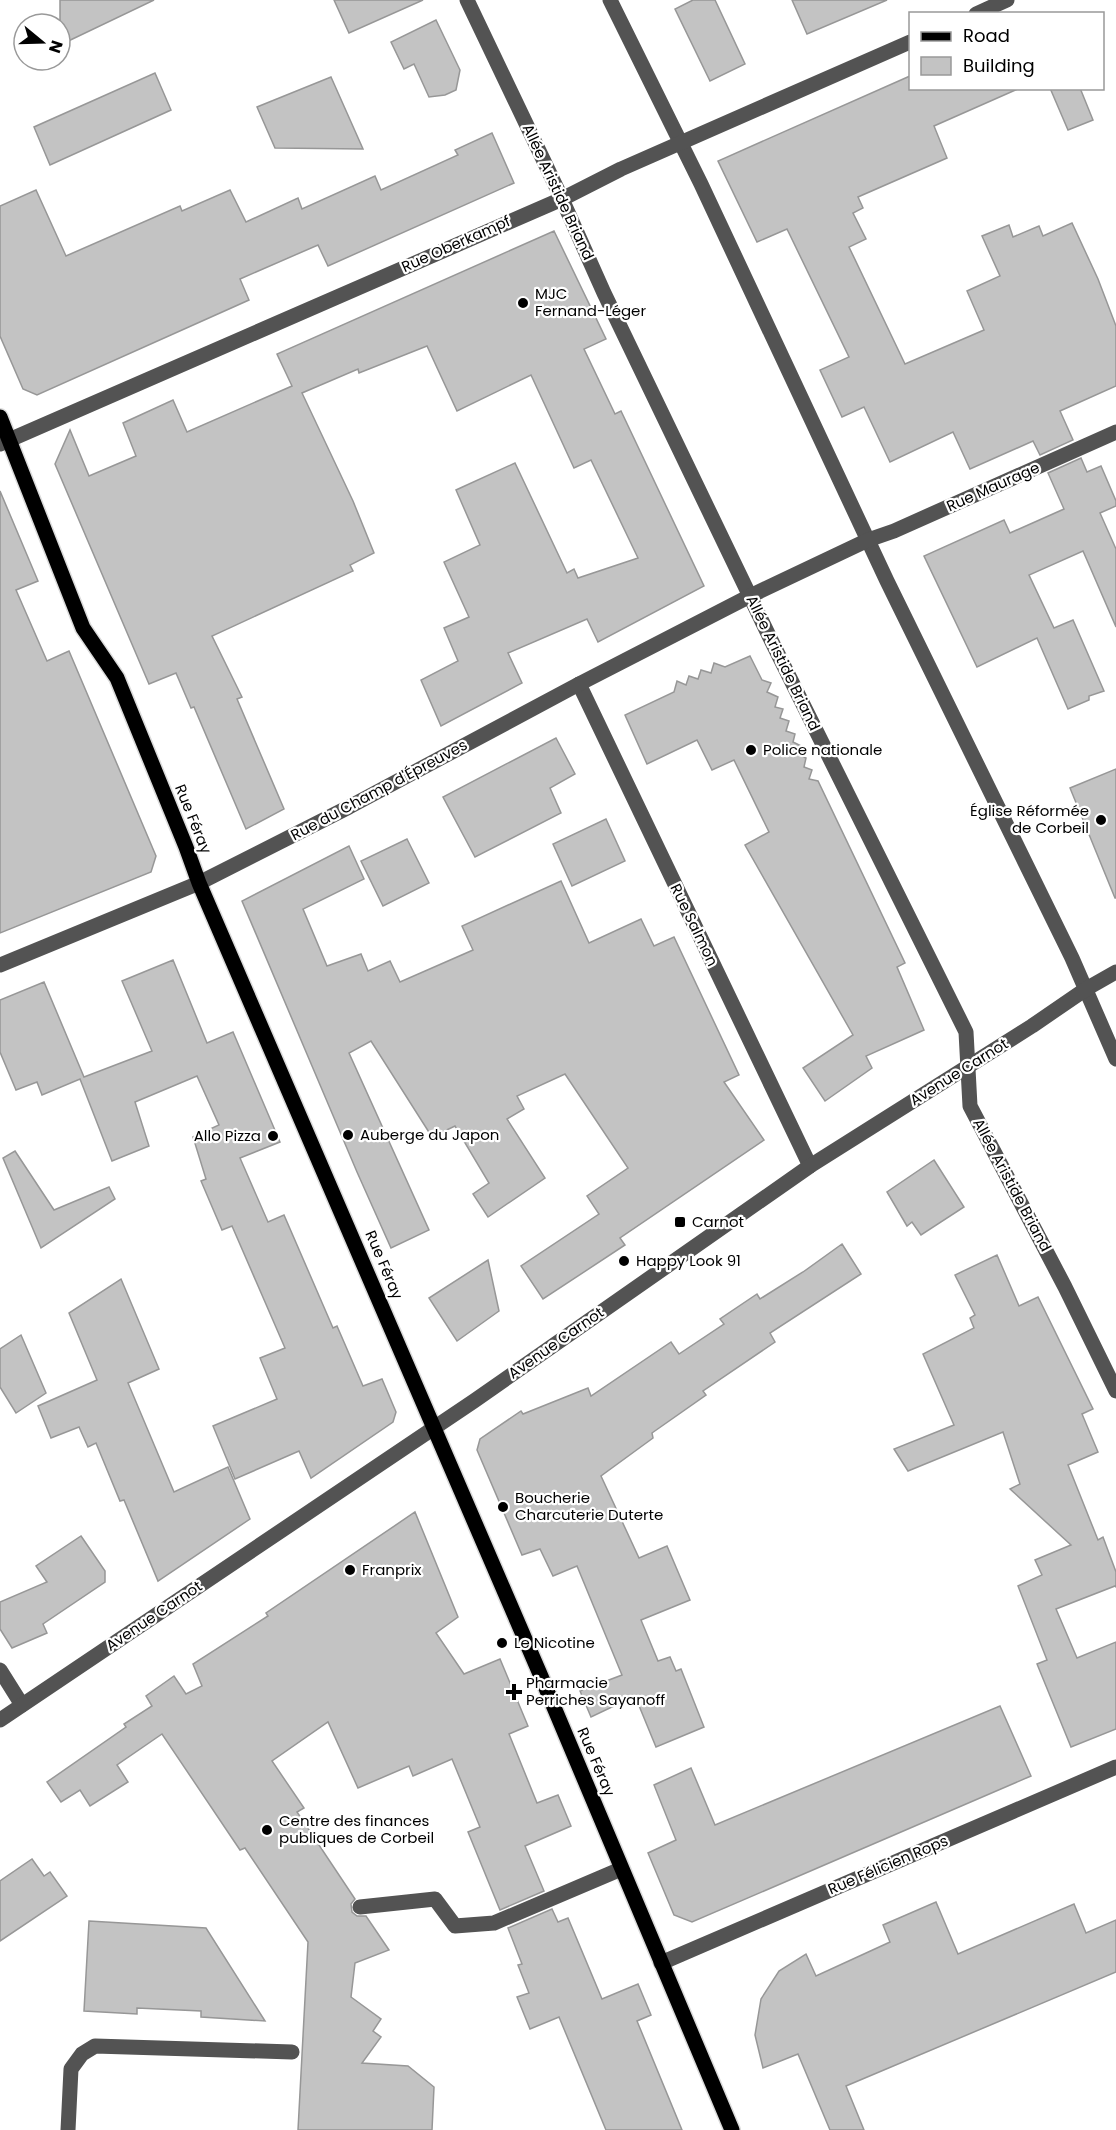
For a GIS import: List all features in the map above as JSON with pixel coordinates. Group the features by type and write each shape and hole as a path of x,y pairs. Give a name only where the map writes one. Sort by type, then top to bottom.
{"main road":[{"name":"Rue Féray","path":"0,417 5,442 83,628 117,678 199,883 540,1674 732,2130"}],"street":[{"name":"Allée Aristide Briand","path":"467,0 562,198 604,293 750,596 966,1032 970,1106 1065,1287 1116,1391"},
{"path":"610,0 1086,989 1116,1059"},
{"path":"980,12 1007,0"},
{"name":"Rue Oberkampf","path":"5,442 562,198 621,169 909,42"},
{"name":"Rue Maurage","path":"750,596 868,540 894,531 1116,432"},
{"name":"Rue du Champ d'Épreuves","path":"0,965 199,883 349,807 750,596"},
{"name":"Rue Salmon","path":"579,684 810,1166"},
{"name":"Avenue Carnot","path":"0,1720 474,1401 810,1166 1116,972"},
{"path":"0,1670 22,1705"},
{"name":"Rue Félicien Rops","path":"661,1963 1116,1767"},
{"path":"360,1907 435,1899 455,1926 494,1923 621,1869"},
{"path":"68,2130 71,2068 82,2054 95,2046 292,2052"}],"building":[{"path":"60,0 154,0 72,39 72,12 60,12"},
{"path":"334,0 423,0 349,33"},
{"path":"693,0 715,0 745,64 710,81 675,9"},
{"path":"792,0 887,0 807,34"},
{"path":"436,20 460,70 456,90 445,95 429,97 414,64 404,69 391,42"},
{"path":"155,73 171,110 50,165 34,127"},
{"path":"909,76 909,90 1015,90 934,126 947,158 858,197 863,208 853,213 866,239 849,247 905,364 984,330 967,291 1000,276 982,236 1009,225 1013,237 1039,226 1043,236 1072,223 1098,279 1116,326 1116,386 1060,411 1073,440 1040,455 1033,441 970,469 953,432 890,462 864,407 842,417 820,370 849,357 787,229 757,242 718,161"},
{"path":"331,77 363,149 275,148 257,107"},
{"path":"1051,90 1081,90 1093,120 1068,130"},
{"path":"492,133 514,183 328,266 318,245 240,279 249,300 37,395 23,389 0,336 0,206 36,190 66,256 180,206 182,211 230,190 246,222 298,198 302,209 375,176 381,190 458,155 455,150"},
{"path":"554,231 606,339 584,349 615,414 621,411 704,586 598,642 587,619 508,653 522,683 441,726 421,680 458,661 444,628 469,617 444,562 480,545 456,490 515,463 567,573 574,569 578,578 638,558 591,460 574,468 531,375 457,411 427,346 359,373 358,369 302,393 353,501 374,553 350,565 353,571 212,636 242,697 237,699 284,809 246,829 194,707 191,708 176,673 149,684 55,464 70,430 89,476 136,456 123,423 173,400 187,432 292,386 277,354"},
{"path":"1081,458 1087,472 1101,466 1116,501 1116,506 1100,513 1116,549 1116,627 1083,551 1029,575 1054,628 1073,620 1104,691 1089,696 1089,700 1068,709 1037,638 977,667 924,556 1004,520 1010,533 1064,509 1048,473"},
{"path":"0,491 38,581 16,590 47,661 69,651 156,856 151,872 0,933"},
{"path":"750,656 762,680 771,683 767,692 778,697 775,707 783,709 780,718 789,721 786,731 795,734 793,742 801,746 798,755 806,758 804,767 812,770 809,779 818,781 905,963 897,967 924,1030 866,1056 872,1068 825,1101 803,1068 853,1035 745,845 769,832 734,760 712,770 697,740 647,764 625,715 674,692 677,681 686,685 689,676 698,679 701,670 711,673 714,663 725,667"},
{"path":"556,738 575,774 550,788 561,813 475,857 443,797"},
{"name":"Église Réformée de Corbeil","path":"1116,769 1116,898 1115,898 1070,788"},
{"path":"606,819 625,861 572,886 553,844"},
{"path":"407,839 429,883 383,906 361,861"},
{"path":"349,846 364,879 303,909 327,966 361,954 368,971 390,961 400,982 473,950 462,926 561,881 589,943 641,919 654,946 674,937 739,1075 724,1082 764,1140 620,1238 625,1245 543,1299 521,1266 599,1214 587,1196 628,1168 565,1074 517,1096 524,1109 507,1119 545,1178 488,1217 473,1194 489,1183 455,1126 432,1137 371,1041 349,1053 429,1230 391,1248 242,901"},
{"path":"173,960 207,1043 233,1032 280,1142 240,1158 268,1222 284,1215 333,1328 337,1326 363,1386 382,1379 396,1412 393,1422 311,1478 299,1451 235,1479 213,1426 277,1399 260,1358 285,1348 232,1226 222,1230 201,1181 206,1179 193,1137 219,1125 197,1076 135,1102 149,1146 112,1161 80,1079 42,1095 37,1082 16,1090 0,1052 0,1000 44,982 84,1077 152,1051 122,981"},
{"path":"15,1151 54,1210 109,1187 115,1199 41,1248 3,1158"},
{"path":"934,1160 964,1207 921,1235 912,1222 907,1226 887,1192"},
{"path":"842,1244 861,1274 770,1333 775,1342 703,1391 706,1395 652,1433 653,1438 601,1476 639,1558 667,1546 690,1600 641,1620 658,1661 670,1657 676,1671 681,1669 704,1727 656,1747 635,1696 591,1717 580,1691 622,1675 577,1566 553,1576 540,1549 522,1555 477,1450 480,1439 521,1411 523,1414 588,1388 591,1396 671,1342 679,1354 724,1324 720,1319 757,1294 760,1299"},
{"path":"997,1255 1019,1306 1038,1297 1093,1409 1082,1414 1098,1452 1068,1465 1098,1540 1103,1537 1116,1572 1116,1587 1056,1609 1077,1658 1116,1642 1116,1729 1071,1747 1037,1664 1047,1660 1018,1586 1042,1575 1035,1560 1071,1545 1010,1489 1020,1484 1003,1432 908,1471 894,1449 954,1425 923,1354 974,1328 970,1318 975,1315 955,1275"},
{"path":"488,1260 499,1311 457,1341 429,1298"},
{"path":"121,1279 159,1369 128,1383 174,1492 228,1467 250,1519 158,1581 124,1500 120,1501 96,1443 88,1447 79,1427 51,1438 38,1406 97,1380 69,1313"},
{"path":"21,1335 46,1393 16,1413 0,1387 0,1349"},
{"path":"415,1512 458,1617 436,1633 464,1674 500,1659 528,1726 509,1734 537,1803 558,1795 571,1826 525,1846 544,1891 500,1910 468,1832 480,1827 452,1759 413,1776 409,1766 358,1788 328,1722 272,1761 304,1808 297,1812 355,1899 351,1904 352,1912 357,1916 366,1916 389,1950 355,1963 351,1997 381,2019 373,2031 381,2037 362,2063 408,2066 434,2087 432,2130 298,2130 308,1942 245,1848 240,1850 162,1734 117,1765 128,1782 90,1806 80,1790 61,1802 47,1782 126,1727 124,1724 152,1706 146,1696 174,1676 186,1694 202,1686 193,1664 268,1616 266,1613"},
{"path":"81,1536 105,1571 105,1582 43,1624 47,1633 12,1648 0,1629 0,1602 47,1582 36,1566"},
{"path":"1000,1706 1031,1776 692,1922 674,1915 648,1853 676,1840 654,1785 691,1768 715,1825"},
{"path":"32,1859 44,1876 50,1872 67,1896 0,1941 0,1881"},
{"path":"936,1902 958,1954 1074,1904 1086,1933 1116,1920 1116,1972 846,2086 864,2130 830,2130 798,2054 763,2068 755,2035 761,1999 779,1971 806,1954 816,1976 890,1942 883,1925"},
{"path":"552,1909 558,1922 568,1918 602,1999 638,1984 651,2015 637,2021 682,2130 606,2130 559,2017 530,2029 517,1997 529,1993 518,1965 522,1964 508,1928"},
{"path":"89,1921 206,1928 265,2021 201,2017 201,2011 137,2008 137,2014 84,2011"}],"place":[{"name":"MJC Fernand-Léger","path":"523,303"},
{"name":"Police nationale","path":"751,750"},
{"name":"Église Réformée de Corbeil","path":"1101,820"},
{"name":"Auberge du Japon","path":"348,1135"},
{"name":"Allo Pizza","path":"273,1136"},
{"name":"Carnot","path":"680,1222"},
{"name":"Happy Look 91","path":"624,1261"},
{"name":"Boucherie Charcuterie Duterte","path":"503,1507"},
{"name":"Franprix","path":"350,1570"},
{"name":"Le Nicotine","path":"502,1643"},
{"name":"Pharmacie Perriches Sayanoff","path":"514,1692"},
{"name":"Centre des finances publiques de Corbeil","path":"267,1830"}]}
